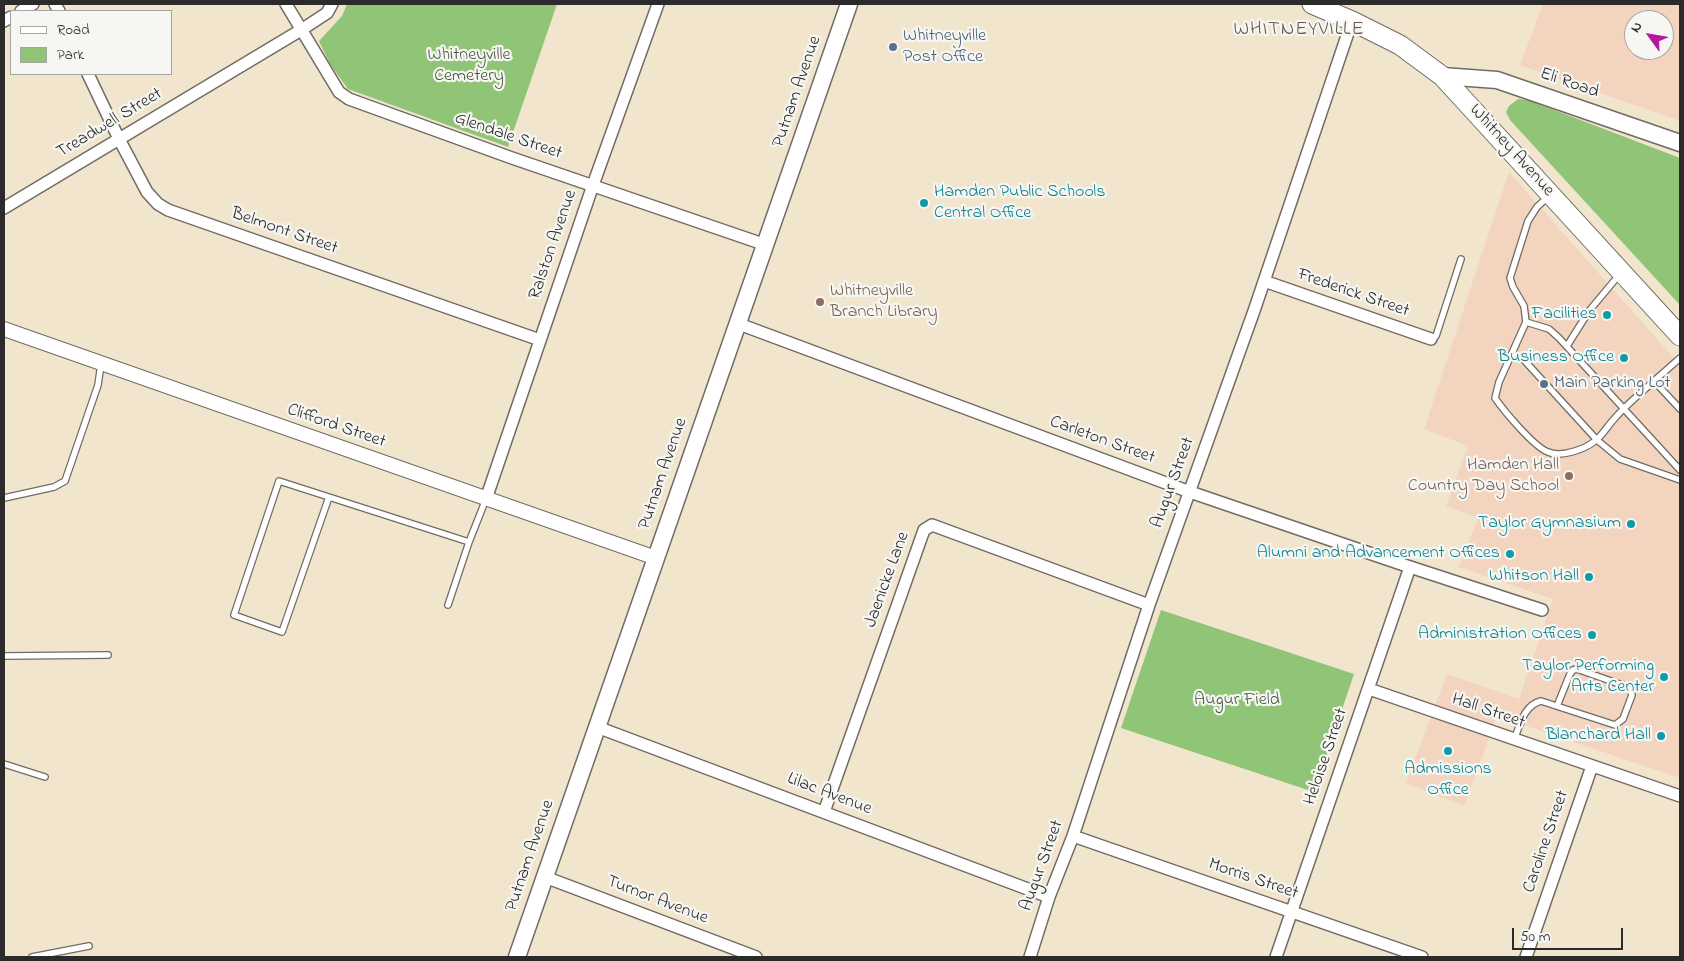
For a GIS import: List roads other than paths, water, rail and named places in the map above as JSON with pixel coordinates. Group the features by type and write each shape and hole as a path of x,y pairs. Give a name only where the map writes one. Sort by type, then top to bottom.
{"main road":[{"name":"Putnam Avenue","path":"517,957 849,4"},
{"name":"Whitney Avenue","path":"1312,4 1400,45 1442,76 1680,336"},
{"name":"Eli Road","path":"1442,76 1497,80 1680,143"}],"street":[{"path":"22,10 34,4"},
{"name":"Glendale Street","path":"286,4 339,92 349,99 512,158 766,244"},
{"name":"Treadwell Street","path":"4,208 301,30 327,13 332,4"},
{"name":"Ralston Avenue","path":"486,499 658,4"},
{"name":"Augur Street","path":"1030,957 1073,836 1149,605 1264,281 1352,21"},
{"name":"Belmont Street","path":"88,75 147,192 158,204 168,210 540,340"},
{"name":"Frederick Street","path":"1264,281 1432,339"},
{"name":"Carleton Street","path":"739,324 1190,492 1542,610"},
{"name":"Clifford Street","path":"4,329 656,558"},
{"name":"Jaenicke Lane","path":"824,812 924,530 928,526 932,525 1149,605"},
{"name":"Heloise Street","path":"1276,957 1410,567"},
{"name":"Hall Street","path":"1369,689 1680,796"},
{"name":"Lilac Avenue","path":"597,728 1050,897"},
{"name":"Caroline Street","path":"1526,957 1592,766"},
{"name":"Morris Street","path":"1073,836 1422,957"},
{"name":"Turnor Avenue","path":"545,877 756,957"}],"lane":[{"path":"1551,194 1537,207 1528,221 1510,278 1524,306 1526,322 1499,382 1495,398 1505,413 1539,446 1549,453 1575,451 1597,440 1624,408 1680,358"},
{"path":"1432,339 1436,336 1461,259"},
{"path":"1567,346 1589,311 1622,272"},
{"path":"1526,322 1548,329 1567,346 1680,470"},
{"path":"1512,354 1523,359 1597,440 1620,458 1680,480"},
{"path":"4,498 54,488 65,481 98,385 101,364"},
{"path":"1654,381 1680,409"},
{"path":"329,497 282,632 234,615 279,481 329,497 469,542"},
{"path":"448,605 486,499"},
{"path":"4,656 108,655"},
{"path":"1514,740 1523,716 1535,702 1541,701 1615,725 1623,720 1632,695 1631,691 1625,686 1577,669 1573,670 1570,674 1557,706"},
{"path":"4,764 45,777"},
{"path":"32,957 89,946"}],"place":[{"name":"Whitneyville Post Office","path":"893,47"},
{"name":"Hamden Public Schools Central Office","path":"924,203"},
{"name":"Whitneyville Branch Library","path":"820,302"},
{"name":"Facilities","path":"1607,315"},
{"name":"Business Office","path":"1624,358"},
{"name":"Main Parking Lot","path":"1544,384"},
{"name":"Hamden Hall Country Day School","path":"1569,476"},
{"name":"Taylor Gymnasium","path":"1631,524"},
{"name":"Alumni and Advancement Offices","path":"1510,554"},
{"name":"Whitson Hall","path":"1589,577"},
{"name":"Administration Offices","path":"1592,635"},
{"name":"Taylor Performing Arts Center","path":"1664,677"},
{"name":"Blanchard Hall","path":"1661,736"},
{"name":"Admissions Office","path":"1448,751"}],"district":[{"name":"WHITNEYVILLE","path":"1299,31"}],"park label":[{"name":"Whitneyville Cemetery","path":"469,66"},
{"name":"Augur Field","path":"1237,701"}]}
